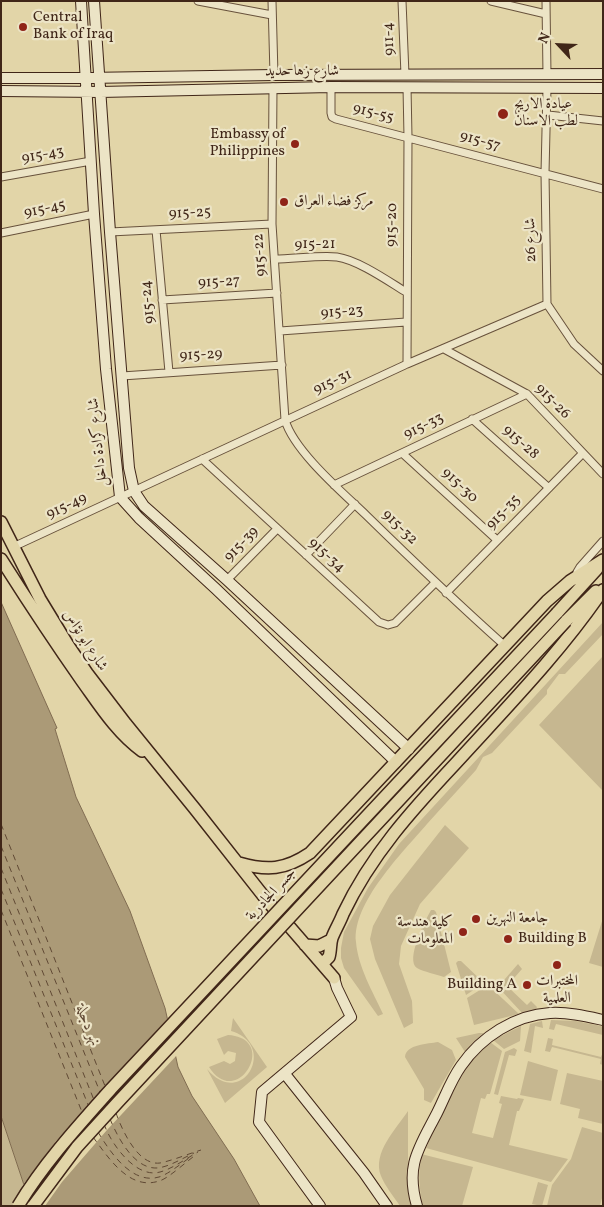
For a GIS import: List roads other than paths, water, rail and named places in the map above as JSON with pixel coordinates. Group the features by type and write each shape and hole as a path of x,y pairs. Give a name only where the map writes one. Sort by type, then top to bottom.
{"main road":[{"name":"شارع ابو نؤاس","path":"1,522 40,599 68,646 110,704 239,863 269,903 334,978"},
{"name":"شارع ابو نؤاس","path":"1,559 36,615 102,710 124,737 159,765"},
{"path":"239,863 264,869 273,868 290,864 315,848 550,598 578,576 603,561"},
{"path":"561,617 603,561"},
{"path":"561,617 603,584"},
{"path":"322,964 329,957 331,940 357,886 394,831 554,655 603,590"},
{"name":"جسر الجادرية","path":"18,1206 36,1178 67,1139 111,1089 561,617"},
{"name":"جسر الجادرية","path":"33,1206 77,1147 561,617"},
{"path":"305,945 319,946 331,940"},
{"path":"331,940 334,978"}],"street":[{"name":"شارع كرادة داخل","path":"81,1 106,369 120,497 139,518 396,762"},
{"name":"شارع كرادة داخل","path":"94,1 129,468 134,492 144,506 228,580 409,749"},
{"path":"198,1 272,14"},
{"path":"272,1 273,88"},
{"name":"911-4","path":"402,1 405,74"},
{"path":"491,1 546,14"},
{"path":"546,1 547,75"},
{"name":"شارع زها حديد","path":"1,78 603,74"},
{"name":"شارع زها حديد","path":"1,91 100,92 331,87 603,88"},
{"name":"915-55","path":"331,87 332,117 408,137"},
{"name":"915-20","path":"406,364 407,87"},
{"name":"915-22","path":"273,88 272,224 285,420"},
{"name":"شارع 26","path":"547,88 548,115 545,173 547,304"},
{"path":"548,115 603,121"},
{"name":"915-57","path":"408,137 603,189"},
{"name":"915-43","path":"1,177 91,161"},
{"name":"915-45","path":"1,233 94,214"},
{"name":"915-25","path":"110,232 272,224"},
{"name":"915-24","path":"156,230 169,372"},
{"name":"915-21","path":"275,259 338,257 382,277 406,292"},
{"name":"915-27","path":"162,300 277,293"},
{"path":"547,304 574,344 603,371"},
{"name":"915-31","path":"134,492 202,458 406,364 547,304"},
{"name":"915-23","path":"280,331 406,322"},
{"name":"915-26","path":"444,349 527,394 603,474"},
{"name":"915-29","path":"122,376 282,365"},
{"name":"915-33","path":"334,485 527,394"},
{"name":"915-28","path":"472,419 549,488"},
{"name":"915-32","path":"285,420 288,430 296,443 334,485 435,583 504,645"},
{"name":"915-30","path":"402,453 497,540"},
{"name":"915-35","path":"446,593 583,453"},
{"name":"915-34","path":"202,458 379,622 388,625 395,623 435,583"},
{"name":"915-49","path":"13,547 134,492"},
{"path":"306,556 355,504"},
{"name":"915-39","path":"228,580 277,529"},
{"path":"578,576 580,567 603,541"},
{"path":"320,1206 260,1122 262,1092 352,1017 334,978"},
{"path":"417,1206 412,1173 415,1157 456,1074 475,1049 500,1030 524,1018 562,1013 578,1014 603,1020"},
{"path":"284,1074 364,1173 387,1206"}],"water":[{"name":"نهر دجلة","path":"1,602 57,728 55,729 76,797 130,911 165,1008 178,1067 192,1096 234,1159 260,1206 31,1206 1,1116"}],"place":[{"name":"Central Bank of Iraq","path":"23,27"},
{"name":"عيادة الاريج لطب الاسنان","path":"503,114"},
{"name":"Embassy of Philippines","path":"295,144"},
{"name":"مركز فضاء العراق","path":"284,202"},
{"name":"جامعة النهرين","path":"476,919"},
{"name":"كلية هندسة المعلومات","path":"463,932"},
{"name":"Building B","path":"508,939"},
{"name":"المختبرات العلمية","path":"557,965"},
{"name":"Building A","path":"527,985"}]}
